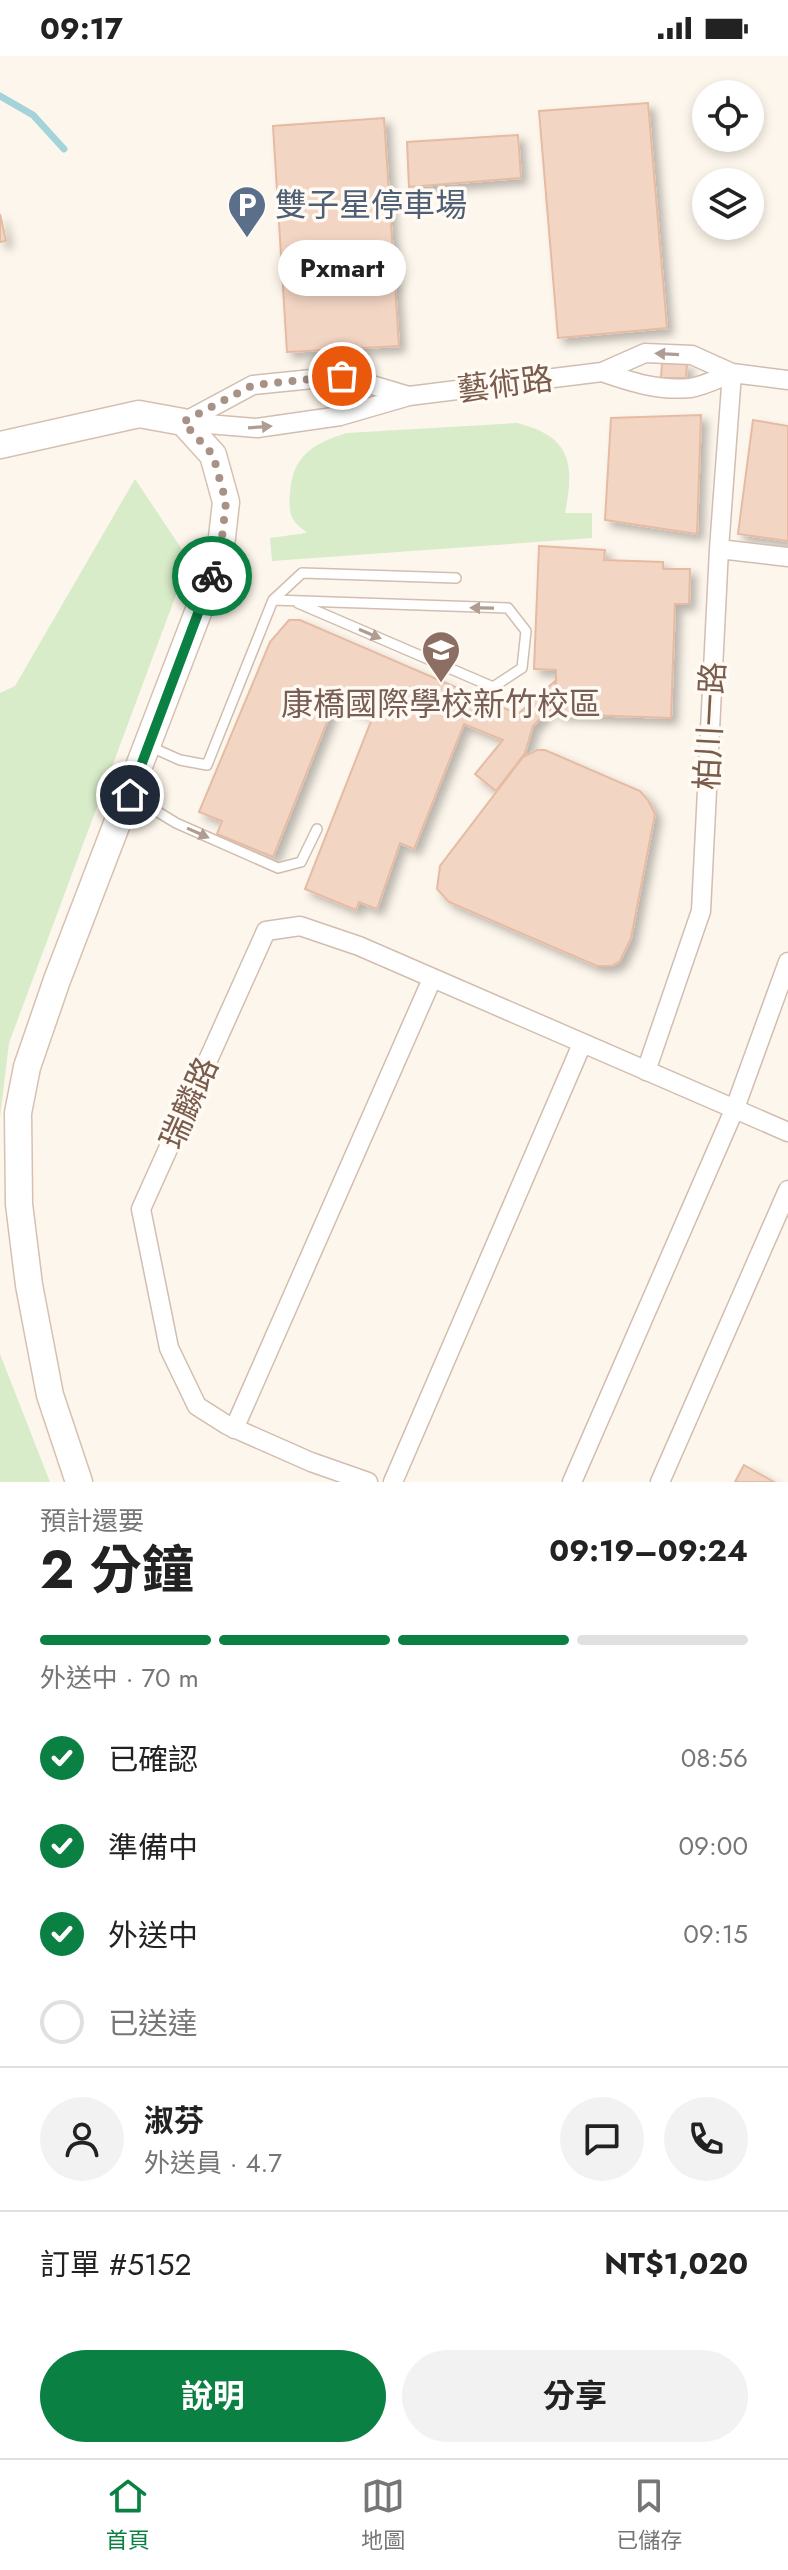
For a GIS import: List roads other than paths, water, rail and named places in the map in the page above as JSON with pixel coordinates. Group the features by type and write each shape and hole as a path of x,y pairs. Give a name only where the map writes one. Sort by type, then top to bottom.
{"main road":[{"path":"0,445 139,414 183,422 213,455 226,502 220,555 57,980 27,1067 18,1113 19,1204 29,1285 50,1395 79,1482"}],"street":[{"name":"藝術路","path":"183,422 257,428 340,416 409,396 602,372 645,353 692,355 732,373 788,380"},
{"name":"藝術路","path":"602,372 647,387 681,388 692,388 732,373"},
{"name":"柏川一路","path":"646,1071 701,911 719,549 732,373"},
{"name":"藝術路","path":"183,422 253,385 342,376 409,396"},
{"path":"719,549 788,557"},
{"name":"瑞麟路","path":"368,1482 234,1429 197,1406 169,1348 141,1209 266,931 300,926 359,946 788,1132"},
{"path":"572,1482 735,1108 788,962"},
{"path":"234,1429 432,979"},
{"path":"393,1482 582,1044"},
{"path":"660,1482 788,1190"}],"lane":[{"path":"148,745 180,760 207,765 273,600 302,573 456,578"},
{"path":"273,600 508,608 526,631 522,668 493,687 298,603"},
{"path":"130,795 176,823 278,868 301,862 317,829"}],"waterway":[{"path":"0,96 33,115 64,149"}],"place":[{"name":"雙子星停車場","path":"247,239"},
{"name":"Pxmart","path":"342,376"},
{"name":"康橋國際學校新竹校區","path":"441,684"}]}
